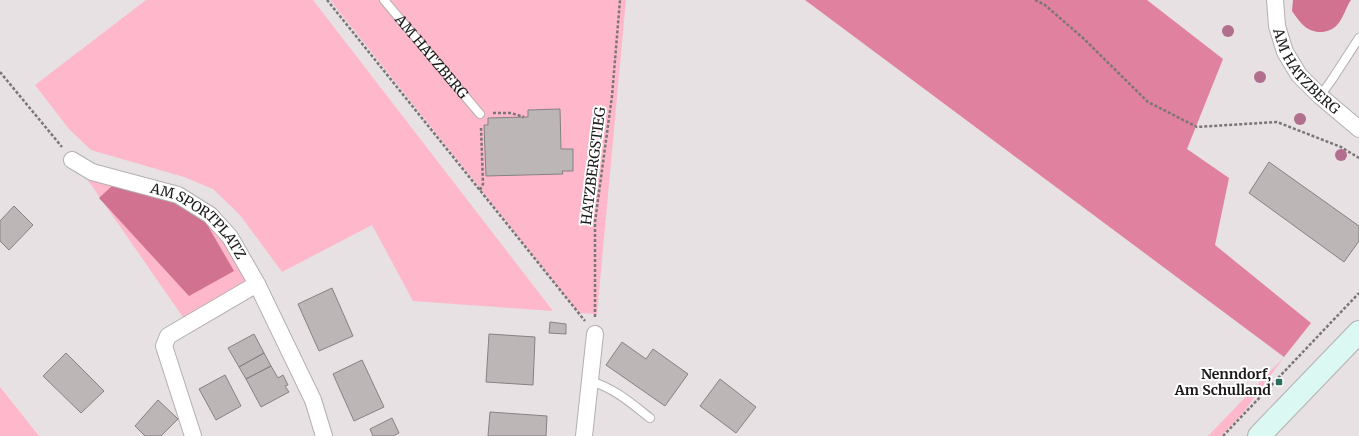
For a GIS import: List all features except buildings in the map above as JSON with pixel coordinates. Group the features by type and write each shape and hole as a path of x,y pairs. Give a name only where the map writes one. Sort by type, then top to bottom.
{"main road":[{"path":"1259,436 1359,332"}],"street":[{"name":"AM HATZBERG","path":"1275,0 1277,26 1285,52 1299,75 1320,96 1359,129"},
{"name":"AM SPORTPLATZ","path":"72,160 92,172 178,195 210,215 230,237 256,284 313,400 324,436"},
{"path":"194,436 164,346 168,336 256,284"},
{"path":"584,436 595,334"}],"lane":[{"name":"AM HATZBERG","path":"384,0 480,114"},
{"path":"1320,96 1359,38"},
{"path":"590,381 603,384 622,396 650,418"}],"path":[{"path":"327,0 595,334"},
{"name":"HATZBERGSTIEG","path":"595,334 595,222 612,96 620,0"},
{"path":"1035,0 1045,5 1084,38 1148,102 1197,128 1277,122 1342,147 1359,158"},
{"path":"0,72 72,160"},
{"path":"480,190 483,184 480,114 511,113 524,117"},
{"path":"1223,436 1359,293"}],"shaded area":[{"path":"146,0 313,0 553,311 413,301 372,225 282,272 240,215 213,189 184,177 91,150 69,129 35,85"},
{"path":"330,0 626,0 597,314 579,313"},
{"path":"805,0 1147,0 1223,59 1187,149 1229,178 1215,245 1311,323 1284,357"},
{"path":"1293,0 1351,0 1337,25 1329,30 1320,32 1310,30 1299,21 1292,11"},
{"path":"76,163 208,216 255,283 187,323"},
{"path":"112,186 176,201 201,214 234,271 189,296 99,198"},
{"path":"1284,357 1243,413 1221,436 1208,436"},
{"path":"0,387 39,436 0,436"}],"place":[{"name":"Nenndorf, Am Schulland","path":"1279,382"}]}
